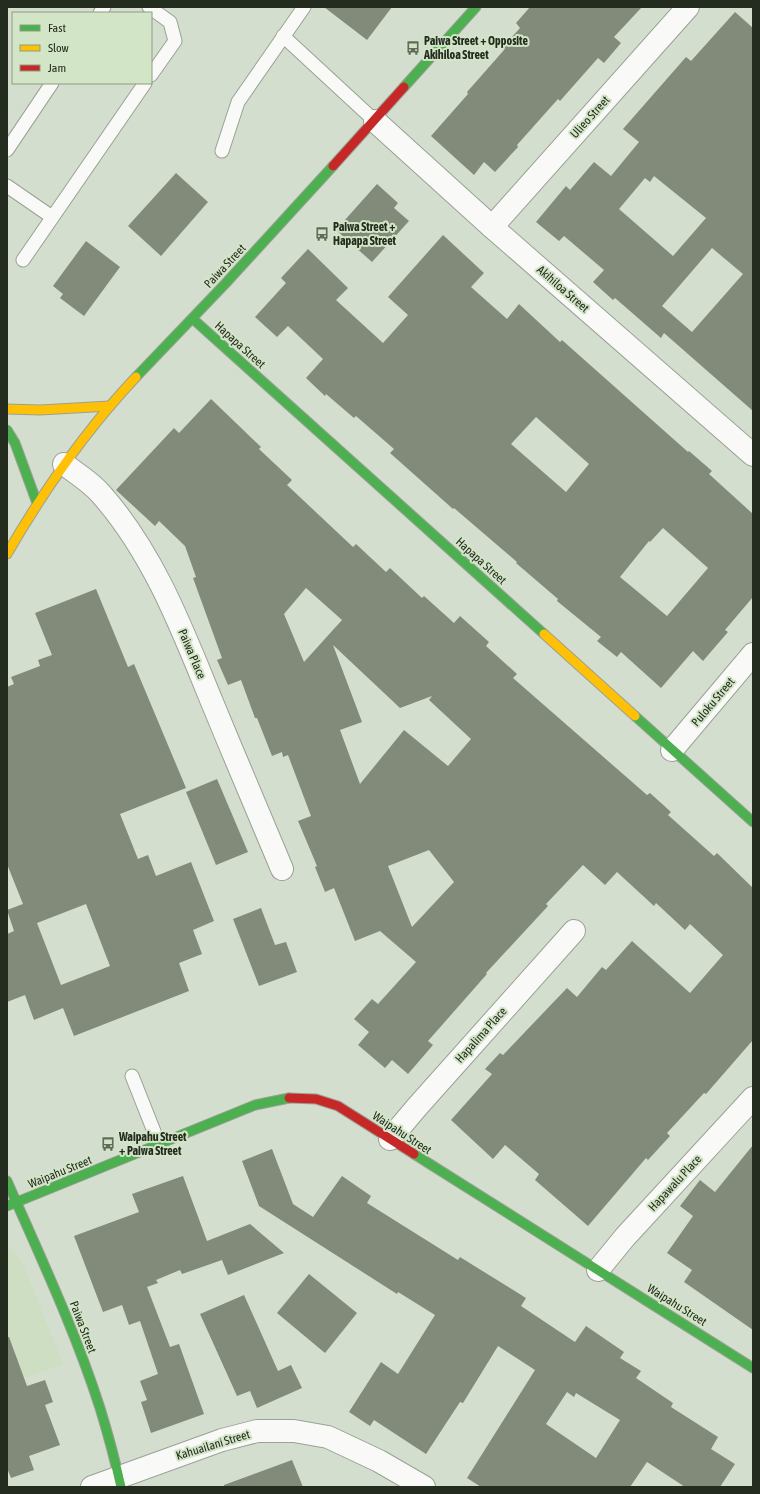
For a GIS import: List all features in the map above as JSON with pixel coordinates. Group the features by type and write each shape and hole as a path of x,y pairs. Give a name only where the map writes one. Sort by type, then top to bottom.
{"street":[{"name":"Paiwa Street","path":"7,554 37,503 64,464 110,406 193,319 375,121 476,7"},
{"name":"Ulieo Street","path":"492,227 688,7"},
{"name":"Akihiloa Street","path":"375,121 492,227 753,455"},
{"name":"Hapapa Street","path":"193,319 753,822"},
{"path":"7,408 40,410 110,406"},
{"path":"7,430 15,443 37,503"},
{"name":"Paiwa Place","path":"64,464 101,494 126,525 149,561 178,619 282,869"},
{"name":"Puloku Street","path":"672,750 753,654"},
{"name":"Hapalima Place","path":"390,1139 417,1106 574,931"},
{"name":"Waipahu Street","path":"7,1206 255,1104 290,1097 308,1097 323,1100 338,1106 753,1368"},
{"name":"Hapawalu Place","path":"598,1270 625,1237 753,1098"},
{"name":"Paiwa Street","path":"7,1181 68,1319 98,1401 120,1482"},
{"name":"Kahuailani Street","path":"92,1487 120,1482 222,1440 257,1432 294,1431 328,1437 379,1462 424,1487"}],"lane":[{"path":"149,7 170,22 175,41 152,74"},
{"path":"222,152 238,102 304,7"},
{"path":"283,36 375,121"},
{"path":"7,150 51,84"},
{"path":"24,260 144,84"},
{"path":"7,186 52,217"},
{"path":"132,1076 159,1144"}],"shaded area":[{"path":"7,1248 11,1249 23,1264 63,1364 7,1384"}],"building":[{"path":"324,7 392,7 367,40"},
{"path":"530,7 642,7 614,37 621,43 604,63 598,58 560,101 558,99 495,172 484,162 474,175 431,136 504,50 502,48 520,28 516,23"},
{"path":"735,12 753,28 753,411 664,333 661,338 615,298 613,300 593,282 604,270 564,236 559,241 536,222 566,186 570,190 594,162 611,176 639,142 623,129 686,57 691,61","holes":["654,176 706,218 673,256 619,209 645,178 650,182","712,248 743,274 692,332 662,306"]},
{"path":"176,173 208,202 161,256 128,226"},
{"path":"377,184 398,203 394,208 409,221 372,262 336,230"},
{"path":"443,235 484,273 471,287 507,319 519,304 560,342 562,340 688,452 689,451 712,471 709,474 753,514 753,597 725,630 728,632 703,661 693,651 661,688 621,652 617,657 597,641 601,637 557,601 558,599 516,563 517,562 454,508 453,509 390,453 394,449 356,416 354,418 326,394 325,396 306,378 323,359 288,326 277,337 255,317 286,283 281,278 308,249 348,288 336,300 383,343 408,315 388,297","holes":["536,417 589,464 566,492 511,444","663,528 708,568 667,616 620,577 649,541 650,542"]},
{"path":"86,241 120,267 84,316 60,298 63,294 53,286"},
{"path":"211,399 261,447 259,449 292,480 287,485 353,547 356,544 386,572 390,568 422,598 424,596 454,623 460,616 489,642 486,646 517,674 513,678 647,795 650,793 671,812 668,815 714,856 717,853 753,888 753,1040 706,1094 704,1093 667,1133 670,1136 648,1160 646,1158 588,1226 535,1180 539,1174 505,1145 493,1159 451,1120 492,1074 485,1069 500,1053 503,1055 567,988 577,997 602,967 606,970 632,941 690,993 723,955 690,924 685,930 656,903 654,906 617,872 605,885 583,865 546,904 548,906 486,973 487,974 428,1041 433,1045 408,1074 392,1060 385,1068 358,1045 369,1032 354,1019 372,999 378,1004 416,962 380,931 355,941 334,888 325,892 315,867 317,866 298,821 311,816 288,755 283,757 282,752 272,756 257,718 255,718 241,680 228,685 217,660 222,658 193,578 196,577 185,546 159,521 155,526 116,490 174,428 179,433","holes":["306,588 342,620 304,662 284,614","333,645 400,708 432,696 429,700 471,739 448,766 404,730 360,784 340,730 362,722","429,850 454,882 412,927 388,866"]},
{"path":"96,589 128,667 134,664 186,788 120,814 138,859 148,855 156,876 191,862 214,921 193,930 202,954 179,963 189,991 74,1036 63,1008 34,1020 25,995 7,1002 7,934 14,931 7,910 23,904 7,864 7,687 14,684 11,677 40,666 38,660 52,655 35,613","holes":["86,904 110,966 61,985 37,923"]},
{"path":"217,779 248,852 216,865 186,792"},
{"path":"261,908 275,945 286,942 297,972 259,986 233,919"},
{"path":"753,1145 753,1330 684,1282 692,1270 667,1253 693,1216 680,1206 700,1180 715,1192"},
{"path":"272,1149 293,1204 313,1217 342,1176 371,1196 367,1203 458,1260 460,1257 526,1298 521,1306 575,1342 586,1326 624,1352 620,1358 641,1371 636,1378 673,1403 671,1407 718,1437 711,1449 735,1464 720,1487 685,1487 647,1462 630,1487 481,1487 467,1478 535,1370 498,1346 463,1403 460,1402 426,1454 374,1420 370,1426 349,1412 381,1362 398,1374 435,1315 398,1292 397,1294 259,1206 242,1161","holes":["567,1392 574,1397 576,1393 620,1420 596,1458 546,1424"]},
{"path":"183,1176 207,1241 250,1224 284,1253 228,1275 222,1260 182,1274 180,1270 156,1280 158,1283 147,1287 170,1347 179,1344 204,1414 151,1433 141,1402 147,1400 140,1381 158,1374 140,1321 129,1325 122,1305 103,1312 74,1236 139,1212 132,1194"},
{"path":"309,1274 357,1313 325,1353 277,1313"},
{"path":"244,1295 278,1371 291,1365 302,1388 257,1408 250,1391 237,1396 200,1314"},
{"path":"7,1337 9,1337 27,1386 45,1380 53,1402 45,1405 60,1445 29,1456 34,1470 11,1478 7,1468"},
{"path":"292,1460 303,1487 224,1487 224,1485"}],"traffic: fast":[{"path":"404,87 476,7"},
{"path":"136,377 225,284 333,166"},
{"path":"193,319 544,634"},
{"path":"7,430 15,443 37,503"},
{"path":"635,716 753,822"},
{"path":"7,1206 255,1105 289,1098"},
{"path":"414,1154 753,1368"},
{"path":"7,1181 80,1350 100,1408 121,1487"}],"traffic: slow":[{"path":"7,554 66,462 117,397 136,377"},
{"path":"7,409 40,410 110,406"},
{"path":"544,634 635,716"}],"traffic: jam":[{"path":"333,166 404,87"},
{"path":"289,1098 316,1099 338,1106 414,1154"}],"place":[{"name":"Paiwa Street + Opposite Akihiloa Street","path":"413,48"},
{"name":"Paiwa Street + Hapapa Street","path":"322,234"},
{"name":"Waipahu Street + Paiwa Street","path":"108,1144"}]}
